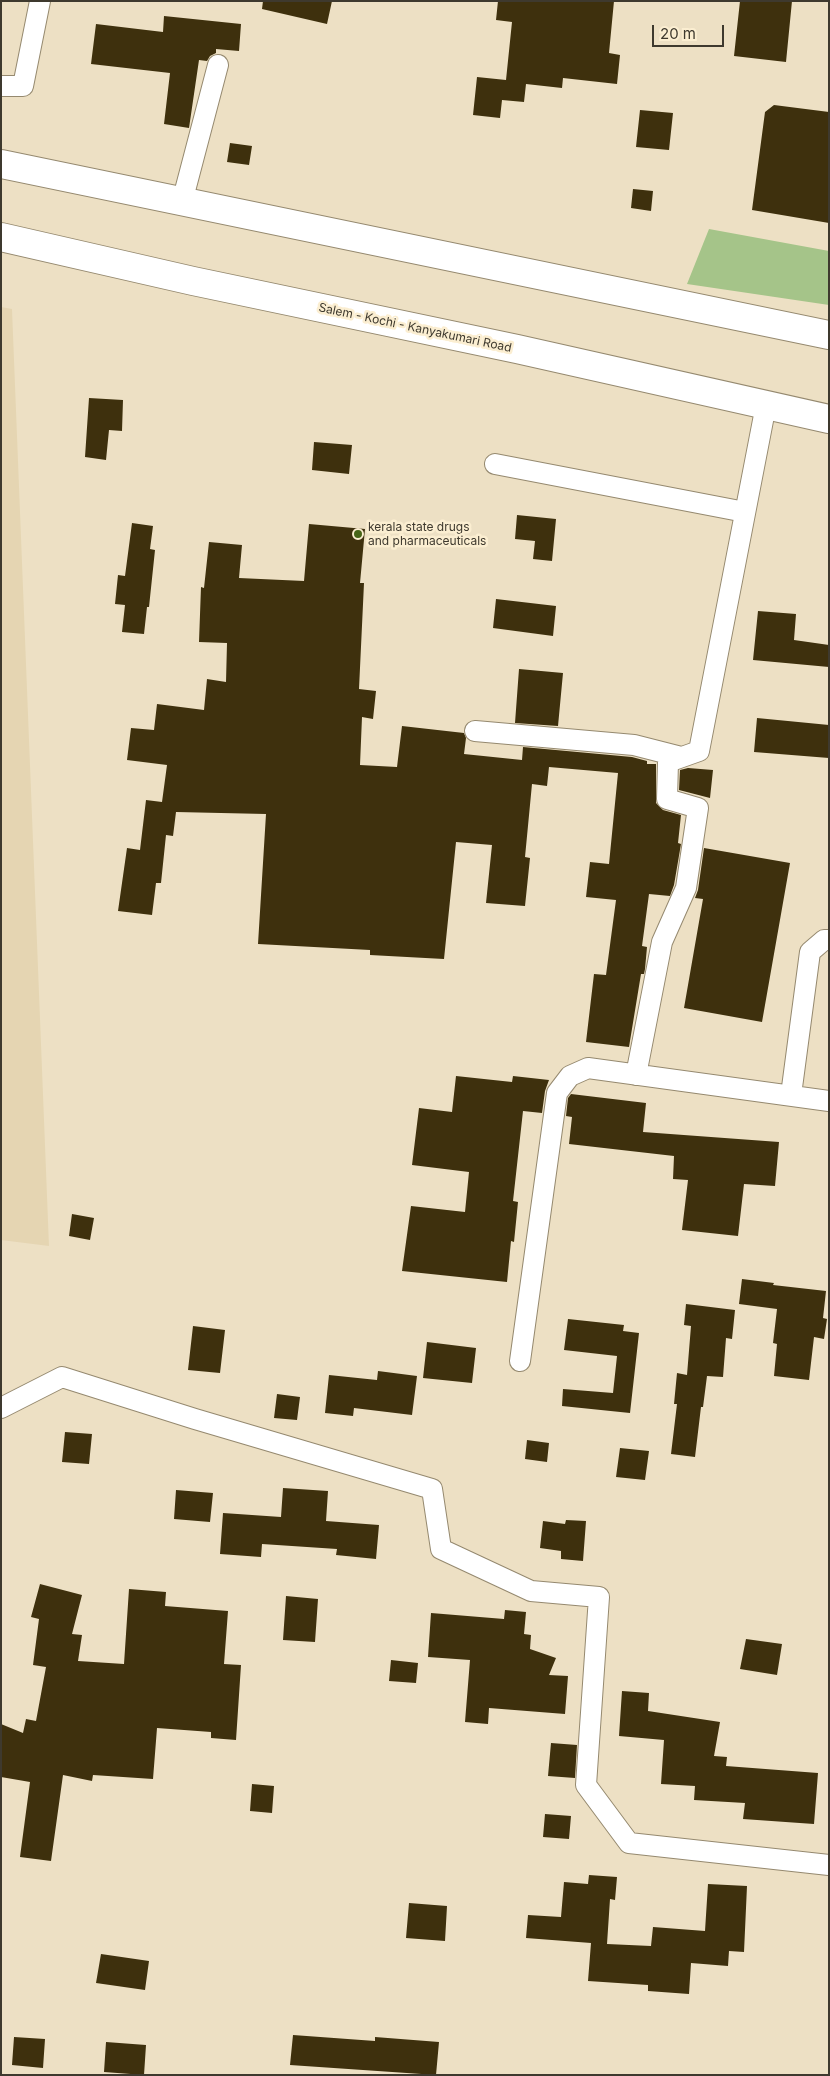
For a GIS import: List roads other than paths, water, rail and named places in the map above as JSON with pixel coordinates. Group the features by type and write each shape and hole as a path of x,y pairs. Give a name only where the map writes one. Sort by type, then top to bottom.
{"main road":[{"path":"1,164 829,335"},
{"name":"Salem - Kochi - Kanyakumari Road","path":"1,237 193,281 508,347 829,419"}],"street":[{"path":"1,86 23,86 40,1"},
{"path":"182,202 218,65"},
{"path":"636,1075 662,942 686,888 698,808 667,799 668,762 699,751 766,405"},
{"path":"495,464 746,512"},
{"path":"475,731 634,745 681,757"},
{"path":"791,1095 810,952 824,940 829,940"},
{"path":"520,1361 557,1093 570,1076 588,1068 829,1101"},
{"path":"1,1408 62,1377 195,1419 432,1489 441,1549 530,1591 599,1597 586,1785 629,1843 829,1864"}],"place":[{"name":"kerala state drugs and pharmaceuticals","path":"358,534"}]}
